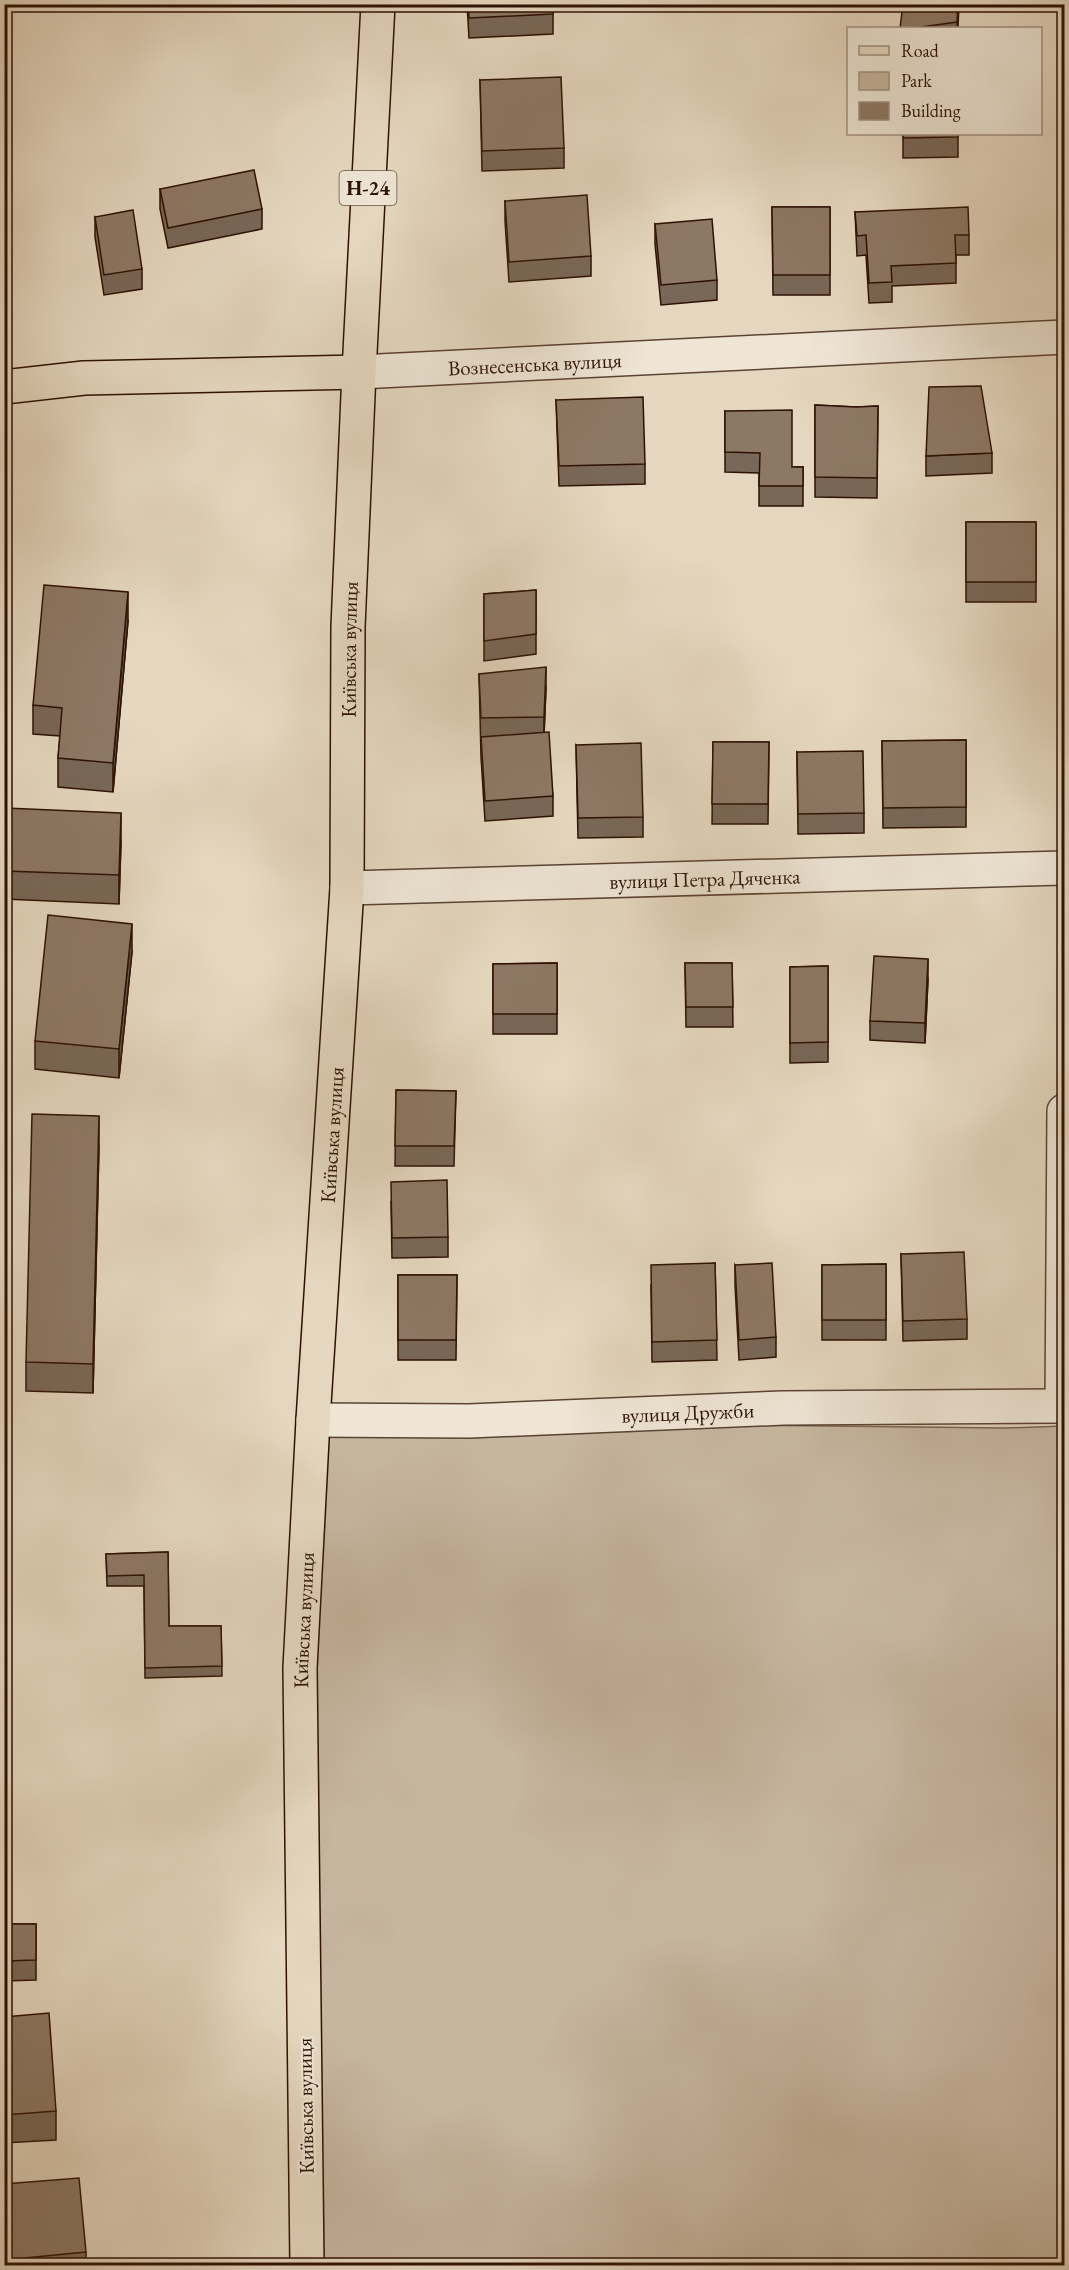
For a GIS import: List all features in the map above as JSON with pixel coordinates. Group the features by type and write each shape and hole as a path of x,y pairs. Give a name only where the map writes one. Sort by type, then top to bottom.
{"main road":[{"name":"Київська вулиця","path":"307,2265 300,1668 313,1420 347,888 348,627 378,4"},
{"name":"Вознесенська вулиця","path":"4,387 84,378 359,372"}],"street":[{"name":"Вознесенська вулиця","path":"359,372 1065,338"},
{"name":"вулиця Петра Дяченка","path":"347,888 1065,868"},
{"path":"1063,1406 1065,1111"},
{"name":"вулиця Дружби","path":"313,1420 469,1421 783,1408 1063,1406"}],"green space":[{"path":"313,1420 1006,1428 1064,1426 1064,2265 307,2266"}],"building":[{"path":"468,4 553,4 553,14 469,18"},
{"path":"903,4 958,4 957,22 921,27 900,27"},
{"path":"561,77 564,148 482,151 480,80"},
{"path":"903,135 958,135 958,137 903,138"},
{"path":"254,170 262,209 168,228 160,189"},
{"path":"587,195 591,256 509,262 505,201"},
{"path":"772,207 830,207 830,275 773,275"},
{"path":"968,207 969,235 955,235 956,263 891,266 892,282 869,283 866,235 857,236 855,212"},
{"path":"133,210 142,269 104,275 95,217"},
{"path":"712,219 717,280 661,285 655,224"},
{"path":"981,386 992,453 926,456 929,387"},
{"path":"643,397 645,464 559,466 556,400"},
{"path":"815,405 878,406 877,478 815,477"},
{"path":"792,410 792,467 803,467 803,486 759,486 760,453 725,452 725,411"},
{"path":"966,522 1036,522 1036,582 966,582"},
{"path":"44,585 128,592 113,763 58,758 62,708 33,705"},
{"path":"536,590 536,634 484,641 484,594"},
{"path":"546,667 544,717 481,718 479,674"},
{"path":"549,732 553,796 485,801 481,737"},
{"path":"966,740 966,807 883,808 882,741"},
{"path":"713,742 769,742 768,804 712,804"},
{"path":"641,743 643,817 578,818 576,745"},
{"path":"863,751 864,813 798,814 797,752"},
{"path":"5,808 121,813 119,875 4,871"},
{"path":"48,915 132,924 119,1049 35,1041"},
{"path":"874,956 928,959 925,1023 870,1021"},
{"path":"557,963 557,1014 493,1014 493,964"},
{"path":"685,963 732,963 733,1007 686,1007"},
{"path":"828,966 828,1042 790,1043 790,967"},
{"path":"396,1090 456,1091 454,1146 395,1146"},
{"path":"32,1114 99,1116 93,1364 26,1362"},
{"path":"447,1180 448,1237 392,1238 391,1182"},
{"path":"964,1252 967,1319 903,1321 901,1254"},
{"path":"715,1263 717,1340 652,1342 651,1265"},
{"path":"772,1263 776,1337 739,1340 735,1265"},
{"path":"886,1264 886,1320 822,1320 822,1265"},
{"path":"398,1275 457,1275 456,1340 398,1340"},
{"path":"168,1552 169,1626 221,1626 222,1666 145,1668 144,1575 107,1576 106,1554"},
{"path":"4,1924 36,1924 36,1960 4,1961"},
{"path":"49,2013 56,2111 4,2115 4,2017"},
{"path":"79,2178 86,2252 4,2260 4,2184"}]}
